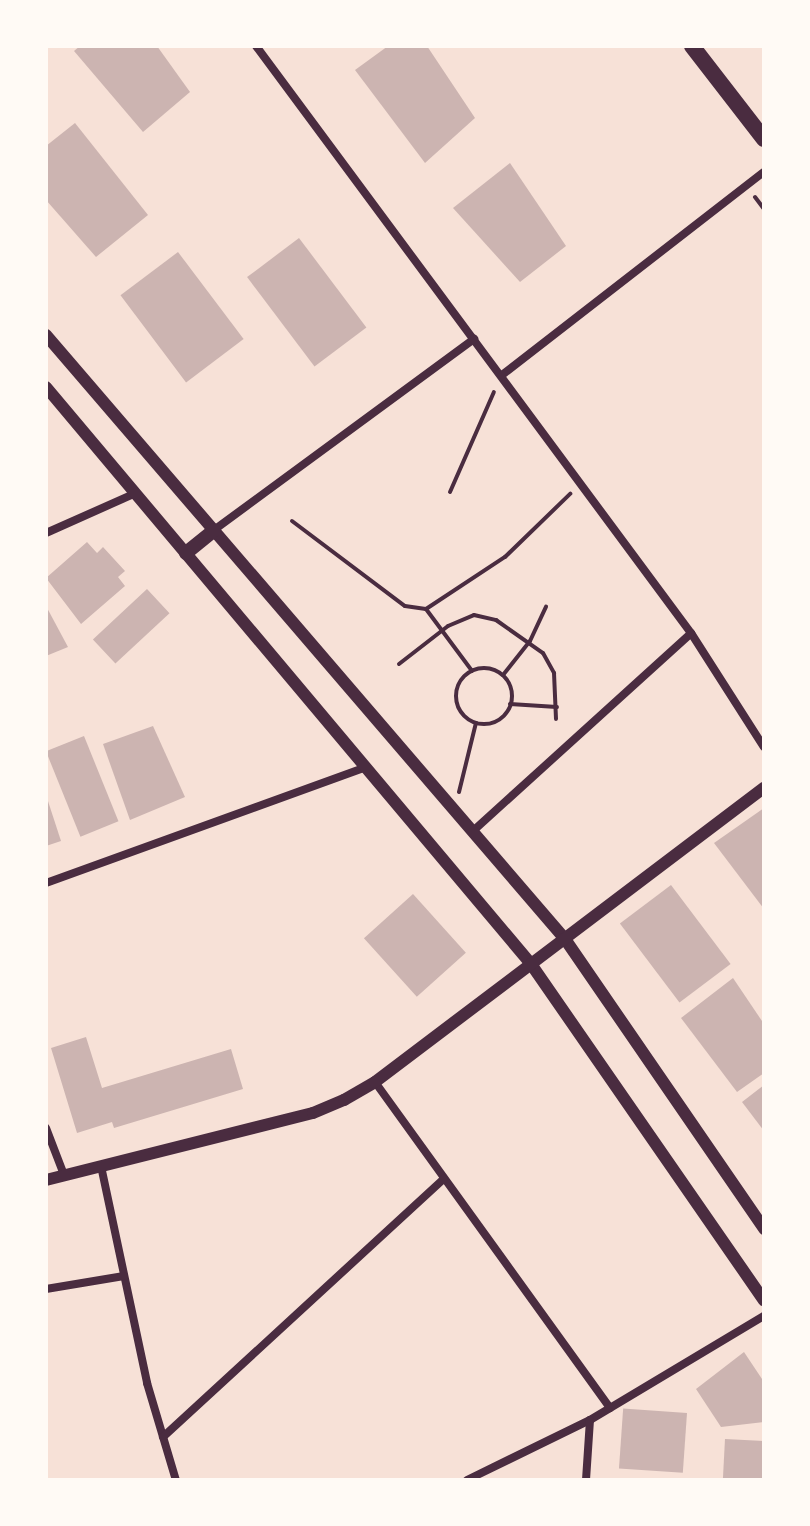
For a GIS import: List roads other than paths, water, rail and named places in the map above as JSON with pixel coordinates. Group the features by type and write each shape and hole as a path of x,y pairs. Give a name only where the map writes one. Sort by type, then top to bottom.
{"highway":[{"path":"692,46 764,139"}],"main road":[{"path":"186,553 214,530"}],"street":[{"path":"256,46 691,633 764,747"},
{"path":"502,375 764,172"},
{"path":"46,335 565,939 764,1229"},
{"path":"214,530 474,339"},
{"path":"46,387 531,964 764,1300"},
{"path":"46,533 136,493"},
{"path":"473,831 691,633"},
{"path":"46,883 366,767"},
{"path":"46,1180 313,1113 375,1082 764,788"},
{"path":"375,1082 610,1408"},
{"path":"46,1128 64,1175"},
{"path":"101,1166 124,1276 176,1480"},
{"path":"163,1437 444,1179"},
{"path":"46,1289 124,1276"},
{"path":"467,1480 590,1420 764,1316"},
{"path":"586,1480 590,1420"}]}
